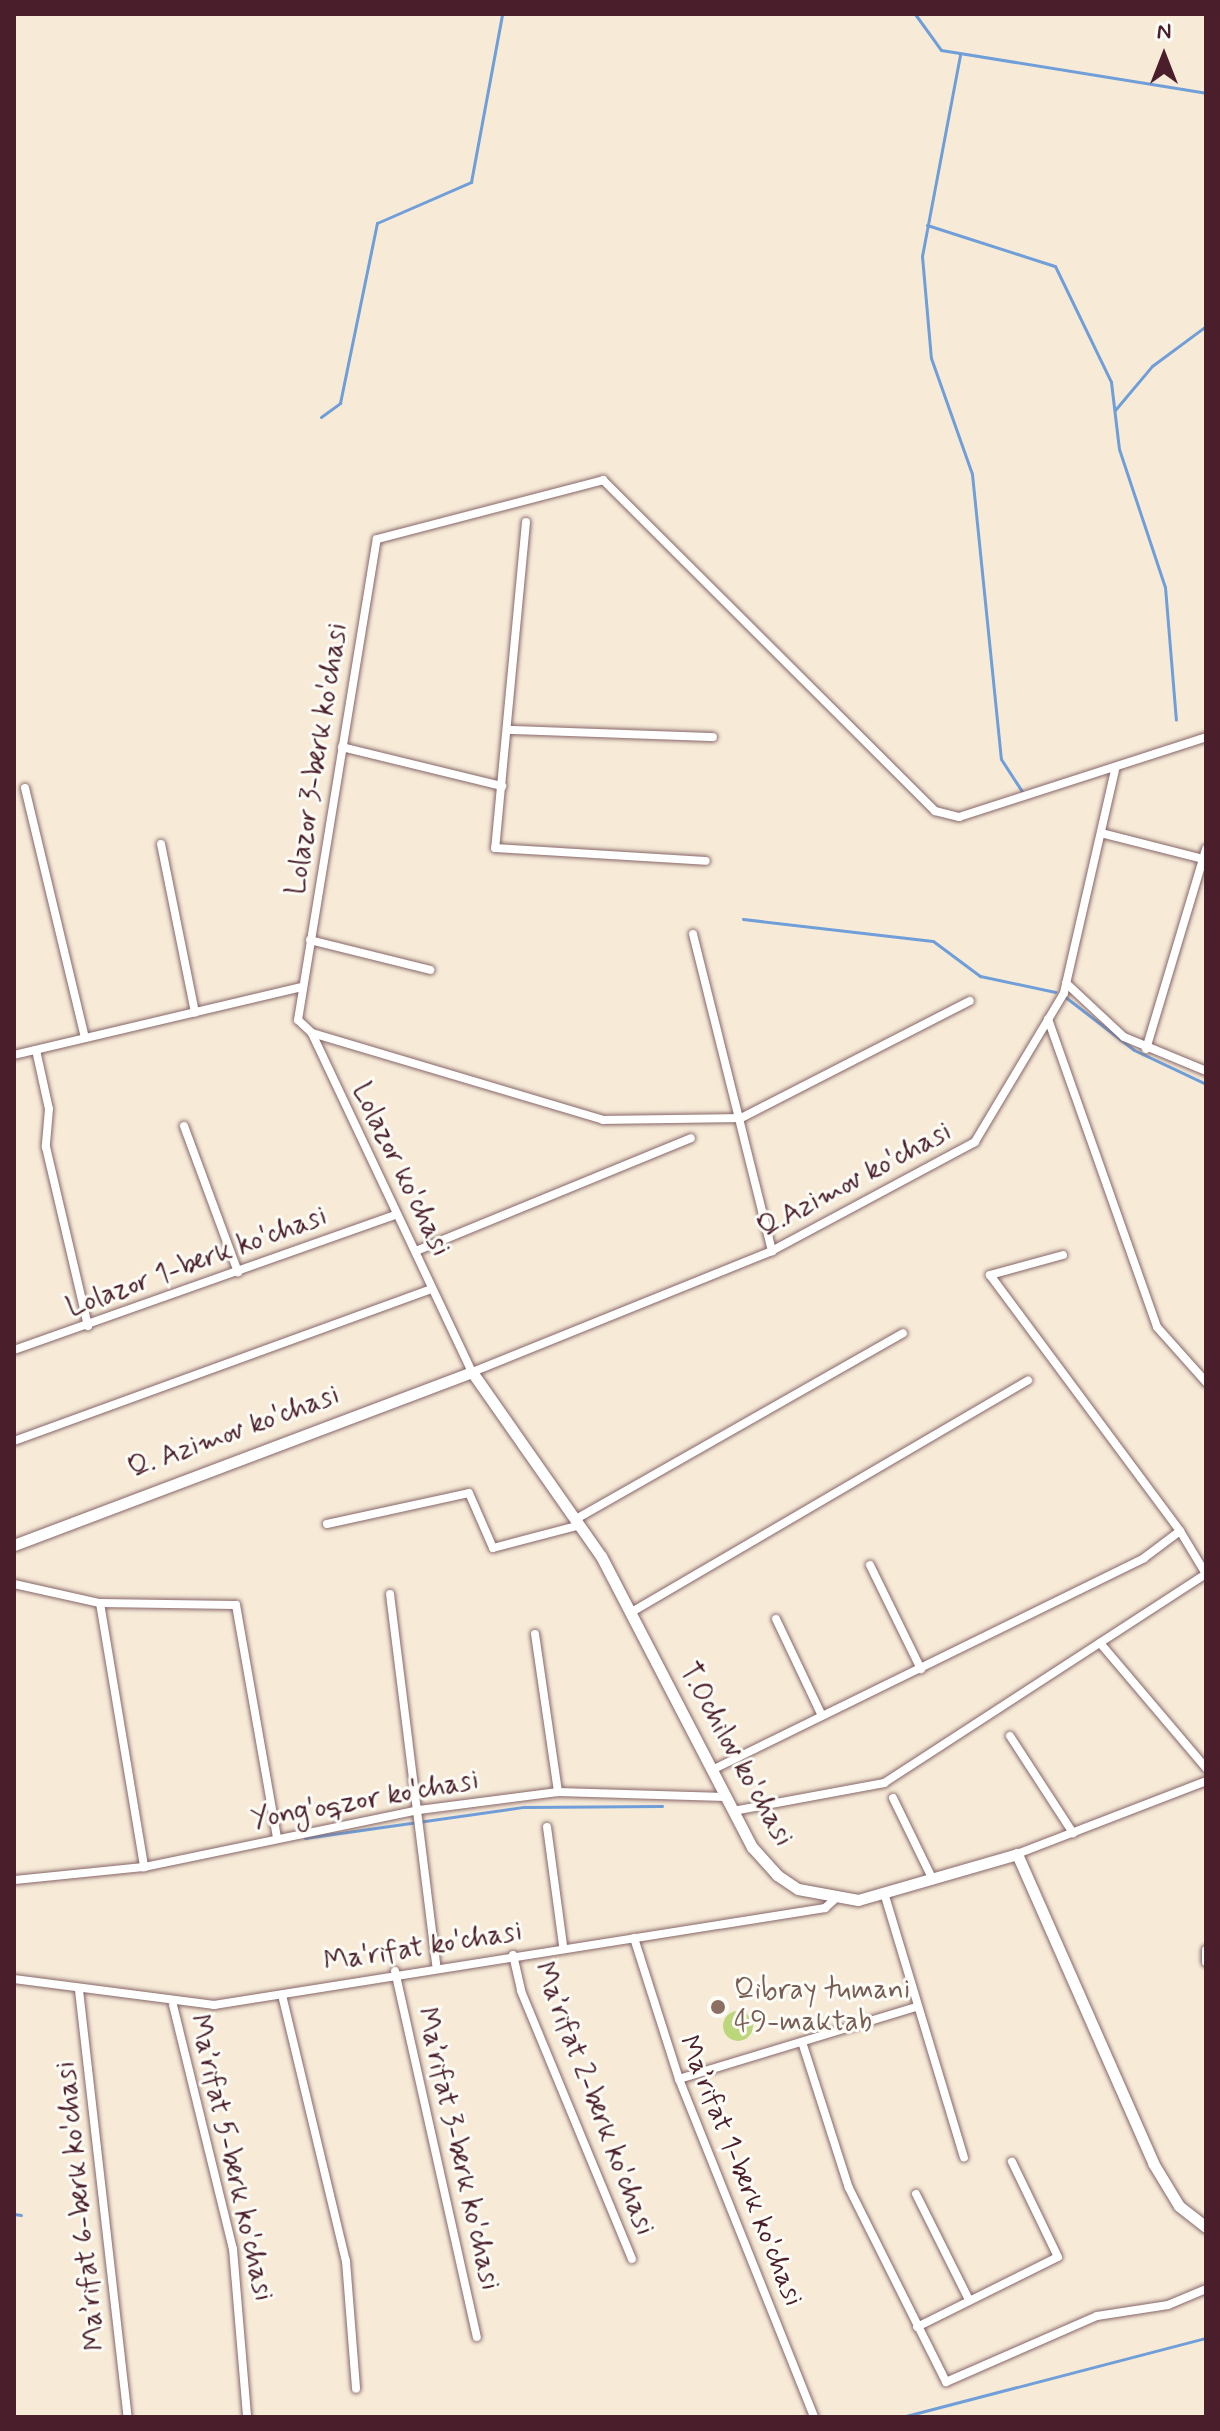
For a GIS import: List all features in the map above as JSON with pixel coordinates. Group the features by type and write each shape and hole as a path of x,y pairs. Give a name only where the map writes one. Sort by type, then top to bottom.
{"main road":[{"name":"T.Ochilov ko'chasi","path":"472,1372 578,1522 630,1613 725,1797 777,1875 835,1899 885,1896 1017,1854"},
{"name":"Q. Azimov ko'chasi","path":"14,1545 472,1372"},
{"path":"1017,1854 1153,2163 1179,2206 1206,2227"}],"street":[{"name":"Lolazor 3-berk ko'chasi","path":"302,987 377,539 603,480 935,811 959,817 1115,770"},
{"path":"526,522 510,730 495,848 706,861"},
{"path":"510,730 713,737"},
{"path":"1115,770 1206,737"},
{"path":"342,747 502,786"},
{"name":"Q.Azimov ko'chasi","path":"472,1372 772,1251 975,1142 1066,983 1115,770"},
{"path":"25,788 85,1038"},
{"path":"1101,833 1203,859"},
{"path":"161,844 195,1013"},
{"path":"1146,1049 1206,849"},
{"path":"693,934 772,1251"},
{"path":"310,940 430,970"},
{"path":"1066,983 1146,1049 1206,1071"},
{"path":"14,1055 302,987"},
{"name":"Lolazor ko'chasi","path":"302,987 298,1020 312,1033 393,1216 416,1251 472,1372"},
{"path":"312,1033 603,1120 741,1118 970,1001"},
{"path":"1048,1019 1157,1327 1206,1382"},
{"path":"36,1050 49,1109 46,1147 88,1326"},
{"path":"184,1126 238,1272"},
{"path":"416,1251 691,1138"},
{"name":"Lolazor 1-berk ko'chasi","path":"14,1350 393,1216"},
{"path":"733,1811 884,1783 1206,1574 1180,1531 990,1275 1063,1255"},
{"path":"14,1441 432,1289"},
{"path":"327,1524 469,1493 493,1548 578,1522 903,1333"},
{"path":"630,1613 1028,1380"},
{"path":"712,1770 1144,1558 1180,1531"},
{"path":"870,1565 921,1669"},
{"path":"14,1584 100,1603 236,1605 277,1837"},
{"path":"390,1594 436,1964"},
{"path":"100,1603 144,1867"},
{"path":"776,1619 822,1716"},
{"path":"535,1634 558,1792"},
{"path":"1100,1643 1206,1768"},
{"path":"1010,1736 1073,1833"},
{"path":"1017,1854 1206,1781"},
{"name":"Yong'oqzor ko'chasi","path":"14,1880 144,1867 419,1810 558,1792 725,1797"},
{"path":"893,1798 933,1881"},
{"path":"547,1827 563,1946"},
{"path":"885,1896 916,2007 964,2157"},
{"name":"Ma'rifat ko'chasi","path":"14,1979 173,2005 282,1995 436,1964 634,1938 825,1908 835,1899"},
{"name":"Ma’rifat 1-berk ko'chasi","path":"634,1938 679,2079 814,2417"},
{"path":"1206,1950 1206,1962"},
{"name":"Ma’rifat 2-berk ko'chasi","path":"513,1955 521,1991 632,2259"},
{"name":"Ma’rifat 3-berk ko'chasi","path":"395,1971 477,2337"},
{"path":"14,1973 14,1979"},
{"name":"Ma’rifat 6-berk ko'chasi","path":"79,1990 128,2417"},
{"path":"282,1995 346,2261 356,2389"},
{"name":"Ma’rifat 5-berk ko'chasi","path":"173,2005 233,2249 247,2417"},
{"path":"679,2079 916,2007"},
{"path":"802,2042 849,2188 946,2382 1097,2316 1168,2305 1206,2289"},
{"path":"917,2327 1058,2257 1012,2162"},
{"path":"916,2194 969,2300"}],"green space":[{"path":"738,2011 749,2015 753,2026 749,2037 738,2041 727,2037 723,2026 727,2015"}],"waterway":[{"path":"321,417 340,403 377,223 471,182 502,14"},
{"path":"915,14 941,50 1206,93"},
{"path":"960,55 922,256 931,358 972,474 1001,759 1022,791"},
{"path":"927,225 1055,266 1111,382 1119,449 1165,587 1176,720"},
{"path":"1115,410 1152,366 1206,326"},
{"path":"743,919 933,941 980,976 1055,992"},
{"path":"1064,996 1134,1050 1206,1084"},
{"path":"305,1838 524,1807 662,1806"},
{"path":"14,2214 21,2215"},
{"path":"902,2417 1206,2338"}],"place":[{"name":"Qibray tumani 49-maktab","path":"718,2007"}]}
